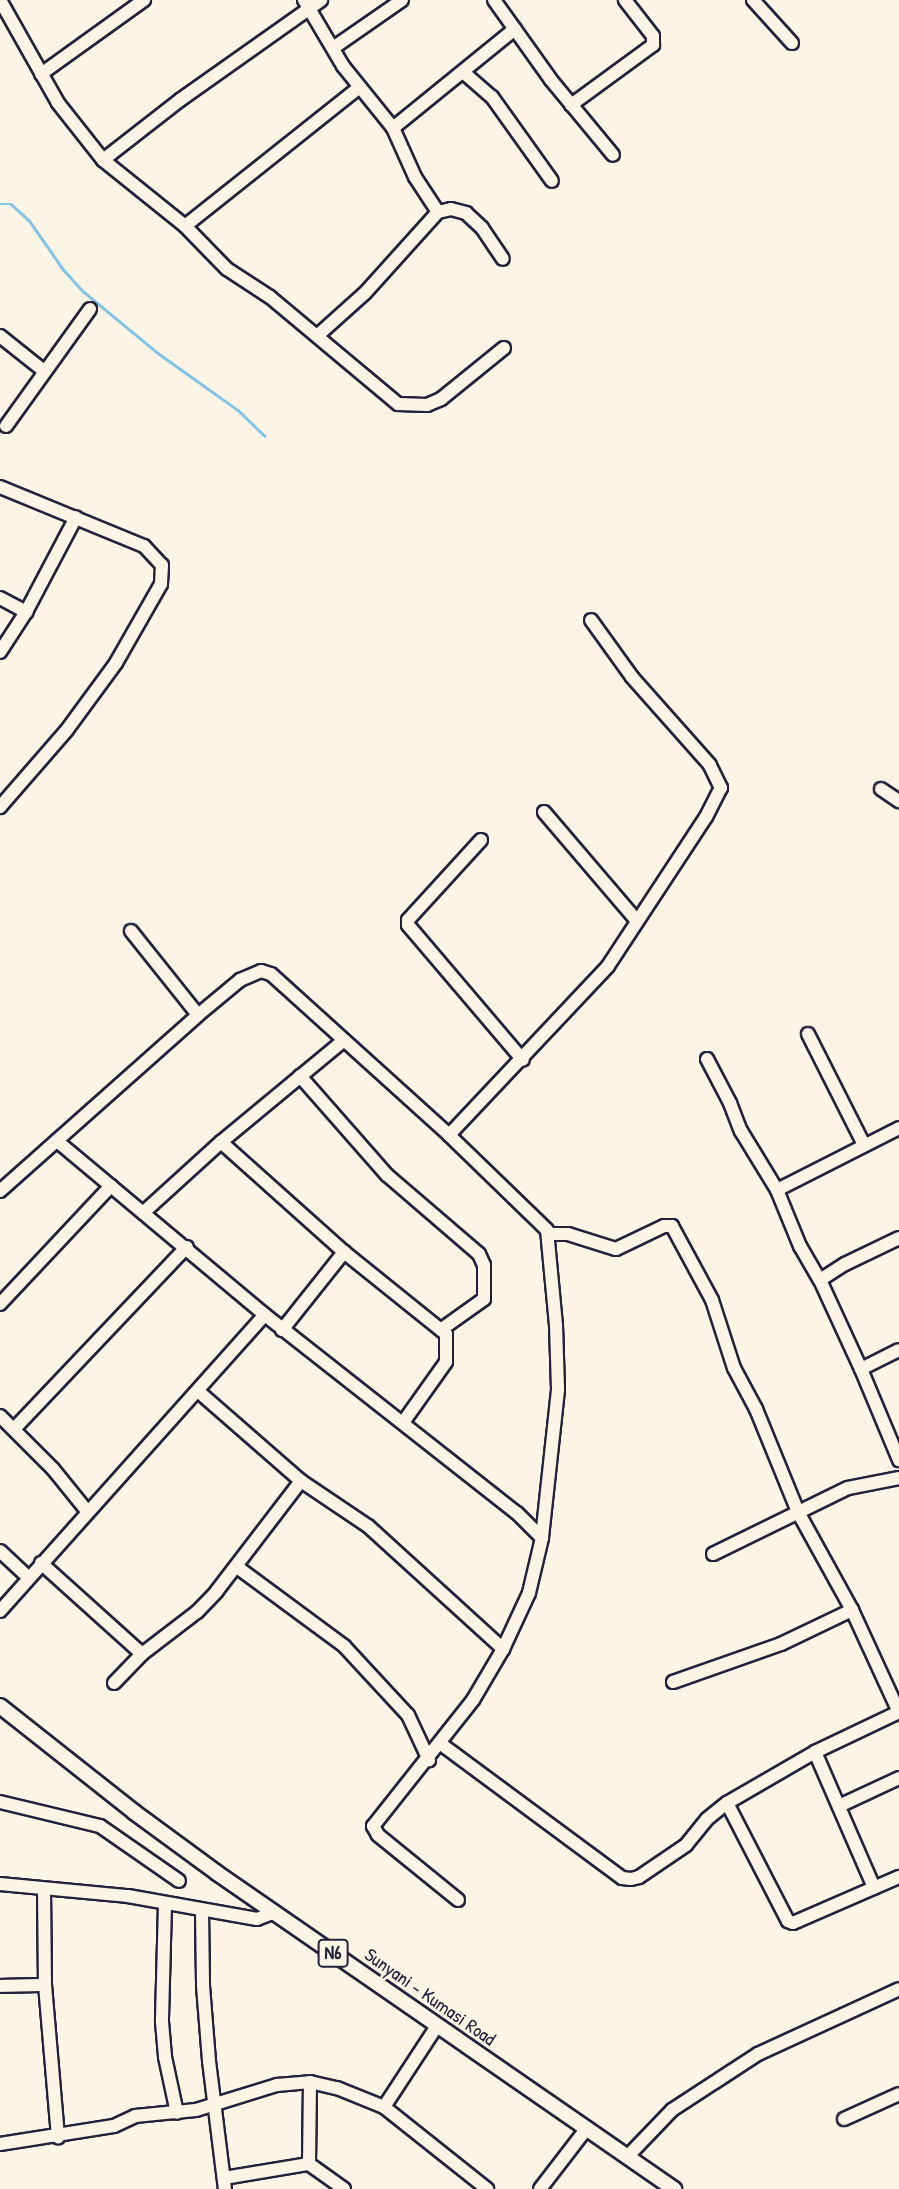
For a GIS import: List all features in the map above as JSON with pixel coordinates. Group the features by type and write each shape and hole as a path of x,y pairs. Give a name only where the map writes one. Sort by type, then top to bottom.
{"main road":[{"name":"Sunyani - Kumasi Road","path":"0,1706 134,1812 674,2189"}],"street":[{"path":"41,74 144,0"},
{"path":"103,160 306,4 321,0"},
{"path":"333,48 402,0"},
{"path":"494,0 571,105 613,155"},
{"path":"753,0 792,43"},
{"path":"571,105 653,45 653,36 628,1"},
{"path":"1,2 58,103 103,160 186,226 227,269 270,297 398,404 413,407 440,398 504,348"},
{"path":"306,4 360,87 393,128 415,177 438,212"},
{"path":"393,128 515,29"},
{"path":"463,72 492,97 552,181"},
{"path":"186,226 360,87"},
{"path":"317,336 365,293 438,212 452,209 466,213 482,228 503,259"},
{"path":"6,426 90,309"},
{"path":"0,336 44,371"},
{"path":"0,487 144,546 162,565 160,584 116,663 66,731 0,807"},
{"path":"0,652 26,611 76,517"},
{"path":"0,598 26,611"},
{"path":"449,1135 523,1060 608,966 719,795 721,783 710,765 632,677 591,620"},
{"path":"881,789 899,801"},
{"path":"544,813 637,921"},
{"path":"481,840 408,920 408,925 523,1060"},
{"path":"131,931 198,1015"},
{"path":"0,1191 198,1015 240,980 261,971 271,974 449,1135 548,1234 558,1390 542,1538 528,1593 503,1649 473,1700 429,1760 373,1826 378,1835 458,1900"},
{"path":"808,1034 863,1145"},
{"path":"144,1212 221,1142 343,1041"},
{"path":"707,1059 741,1131 777,1190 800,1246 820,1280 861,1369 899,1460"},
{"path":"300,1076 394,1182 479,1254 484,1265 484,1299 442,1329"},
{"path":"777,1190 899,1128"},
{"path":"57,1142 187,1247 282,1329 404,1421 517,1513 542,1538"},
{"path":"221,1142 344,1252 442,1329 447,1342 446,1362 404,1421"},
{"path":"0,1304 111,1186"},
{"path":"441,1744 622,1878 639,1877 686,1844 707,1819 727,1803 815,1752 899,1712 852,1610 798,1512 756,1409 737,1375 712,1300 672,1226 664,1226 616,1249 568,1234 548,1234"},
{"path":"820,1280 899,1238"},
{"path":"14,1429 187,1247"},
{"path":"282,1329 344,1252"},
{"path":"0,1611 87,1511 199,1392 265,1315"},
{"path":"861,1369 899,1350"},
{"path":"199,1392 301,1481 368,1526 503,1649"},
{"path":"0,1416 87,1511"},
{"path":"713,1554 848,1488 899,1478"},
{"path":"114,1683 142,1654 198,1612 237,1567 301,1481"},
{"path":"0,1551 28,1577"},
{"path":"41,1563 142,1654"},
{"path":"237,1567 344,1646 408,1714 429,1760"},
{"path":"673,1682 781,1644 852,1610"},
{"path":"815,1752 874,1888"},
{"path":"839,1806 899,1778"},
{"path":"0,1802 100,1826 179,1881"},
{"path":"727,1803 788,1921 798,1924 899,1877"},
{"path":"0,1884 128,1896 257,1919 275,1912"},
{"path":"44,1890 46,1985 58,2137"},
{"path":"165,1904 162,2022 165,2057 177,2113"},
{"path":"202,1911 203,1986 214,2105 225,2183 309,2164 344,2189"},
{"path":"0,1986 46,1985"},
{"path":"627,2157 672,2110 758,2054 899,1989"},
{"path":"384,2107 438,2026"},
{"path":"0,2144 58,2137 114,2126 135,2116 177,2113 214,2105 293,2081 310,2082 337,2088 384,2107 487,2189"},
{"path":"309,2164 310,2082"},
{"path":"844,2119 899,2094"},
{"path":"540,2189 587,2128"}],"waterway":[{"path":"0,204 11,204 29,220 63,269 84,292 158,353 238,410 265,436"}]}
